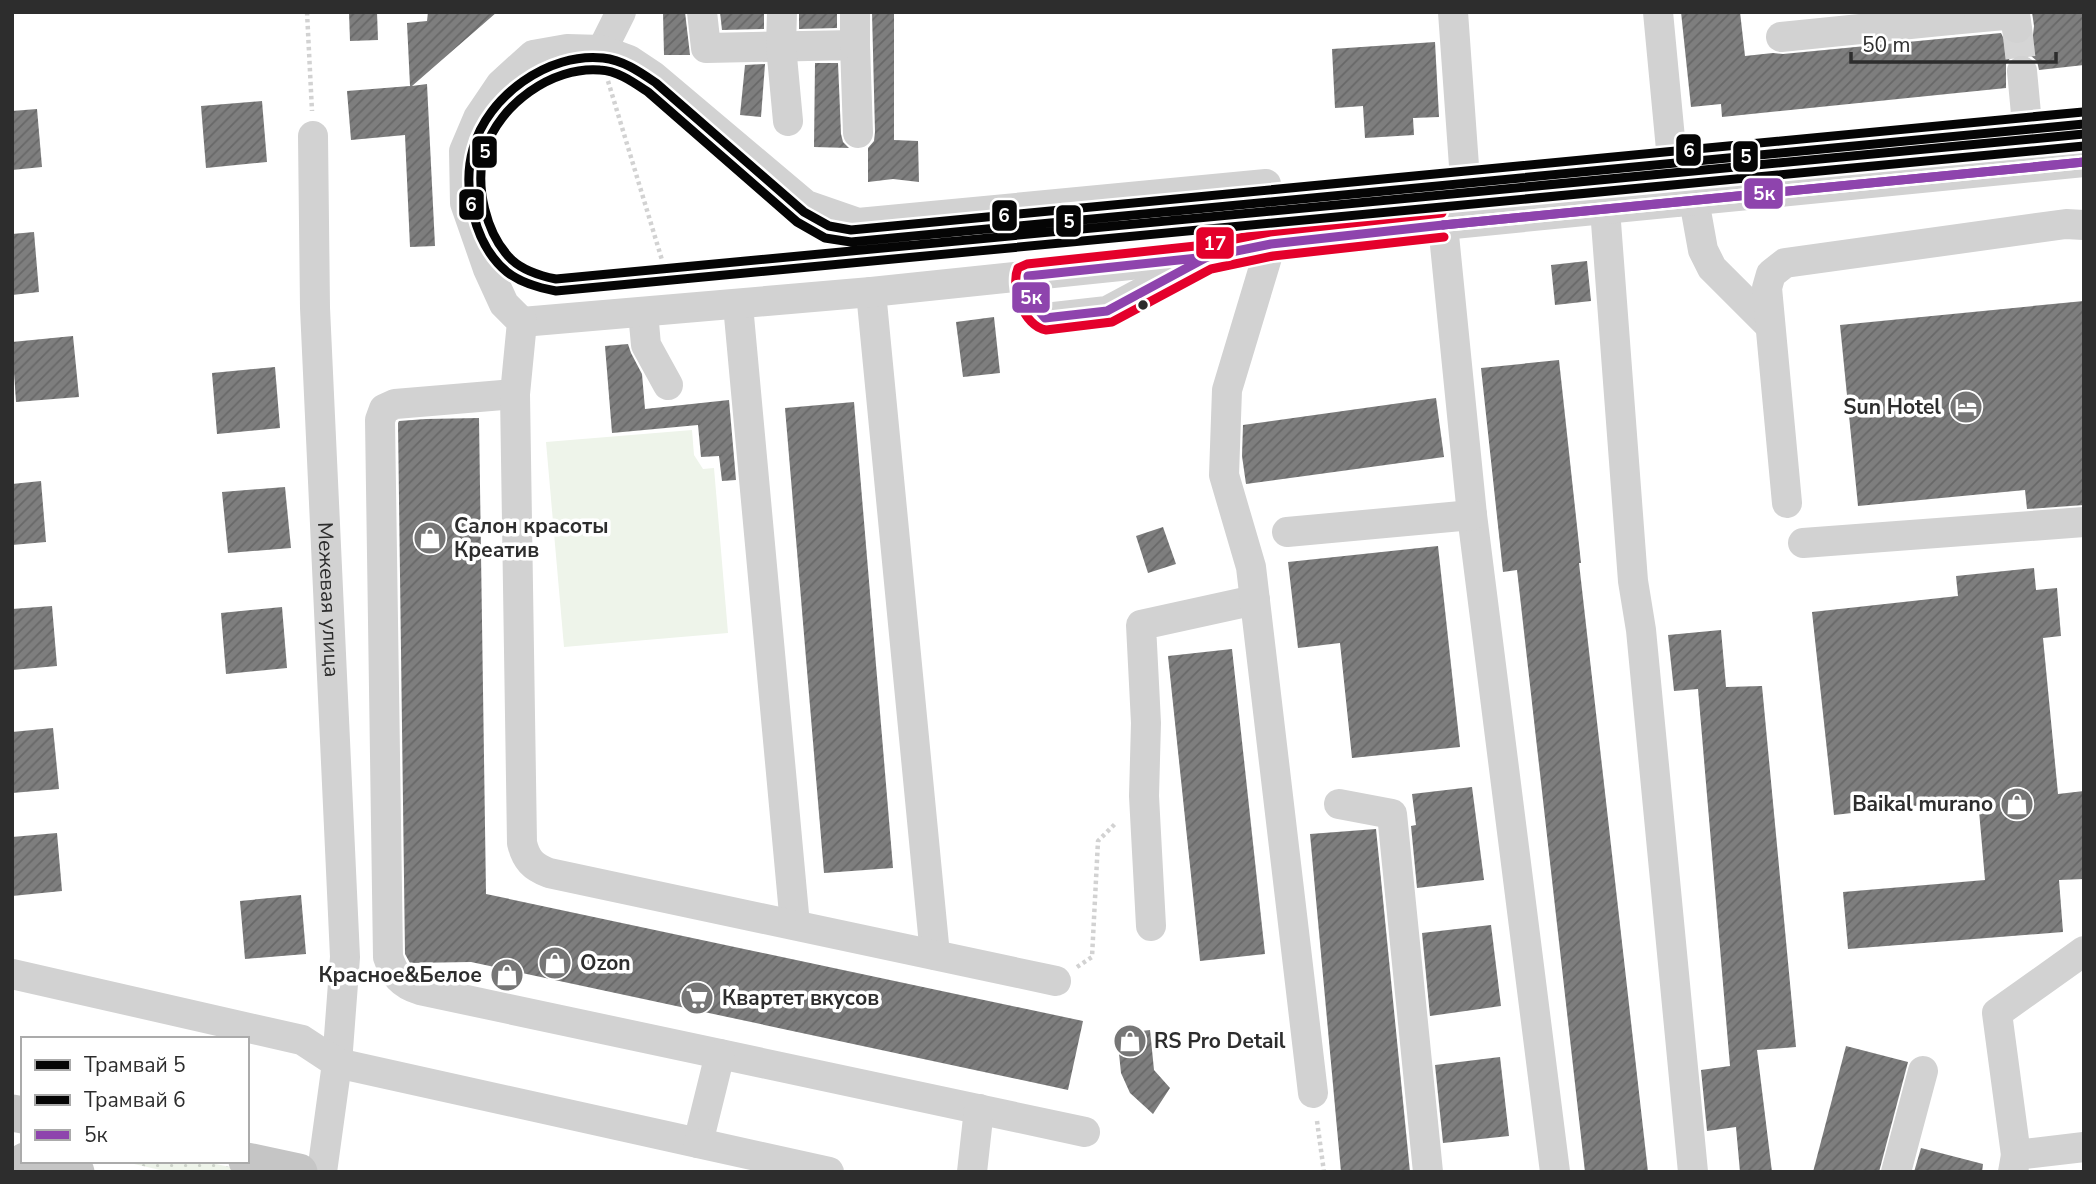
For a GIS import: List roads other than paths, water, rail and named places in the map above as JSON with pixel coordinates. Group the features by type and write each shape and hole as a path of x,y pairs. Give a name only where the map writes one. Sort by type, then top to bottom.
{"main road":[{"path":"248,1161 299,1172"},
{"path":"33,1163 76,1172"}],"street":[{"path":"600,50 621,12"},
{"path":"702,12 706,48 855,45"},
{"path":"782,12 781,46 788,121"},
{"path":"855,12 858,133"},
{"path":"1453,12 1456,223 1472,515 1555,1172"},
{"path":"1658,12 1685,201 1712,268 1770,326"},
{"path":"1781,37 1950,16 2015,14 2017,28"},
{"path":"1056,981 550,873 537,869 524,854 515,394 522,323 504,304 488,269 465,203 464,151 478,118 501,84 533,55 567,49 600,50 629,60 653,76 806,205 858,223 1266,184 1271,244 1227,390 1224,475 1251,567 1313,1093"},
{"path":"2022,71 2031,167"},
{"name":"Межевая улица","path":"313,136 315,308 345,957 337,1063 322,1172"},
{"path":"522,323 871,292 1207,257 1271,244 1456,223 2084,162"},
{"path":"1605,209 1633,581 1641,630 1693,1172"},
{"path":"1787,503 1767,288 1771,274 1785,263 2066,225 2084,225"},
{"path":"1028,275 1032,303 1045,318 1107,311 1207,257"},
{"path":"871,292 935,954"},
{"path":"738,304 795,925"},
{"path":"643,312 646,345 668,385"},
{"path":"515,394 395,404 389,405 381,414 388,957 392,970 408,986 420,990 1085,1132"},
{"path":"1287,532 1472,515"},
{"path":"1803,543 2084,522"},
{"path":"1151,926 1144,796 1146,723 1141,625 1255,600"},
{"path":"1339,804 1392,814 1428,1172"},
{"path":"2084,951 1997,1013 2014,1164 2084,1147"},
{"path":"12,974 302,1040 337,1063 829,1172"},
{"path":"698,1143 720,1054"},
{"path":"1896,1172 1923,1071"},
{"path":"972,1172 979,1109"}],"tunnel":[{"path":"2017,28 2022,71"}],"tram line":[{"name":"6","path":"2083,112 851,230 829,226 804,212 644,75 610,59 582,58 542,70 506,95 480,130 473,149 469,181 470,198 479,232 496,261 518,279 556,291 2084,146"},
{"name":"5","path":"2084,124 851,242 825,238 797,222 637,84 607,71 582,70 546,82 515,104 492,133 485,150 481,178 489,223 503,250 522,267 556,279 2084,134"},
{"path":"604,274 669,282 1015,248 1044,234"}],"place":[{"name":"Sun Hotel","path":"1966,407"},
{"name":"Салон красоты Креатив","path":"430,538"},
{"name":"Baikal murano","path":"2017,804"},
{"name":"Ozon","path":"555,963"},
{"name":"Красное&Белое","path":"507,975"},
{"name":"Квартет вкусов","path":"697,998"},
{"name":"RS Pro Detail","path":"1130,1041"}]}
